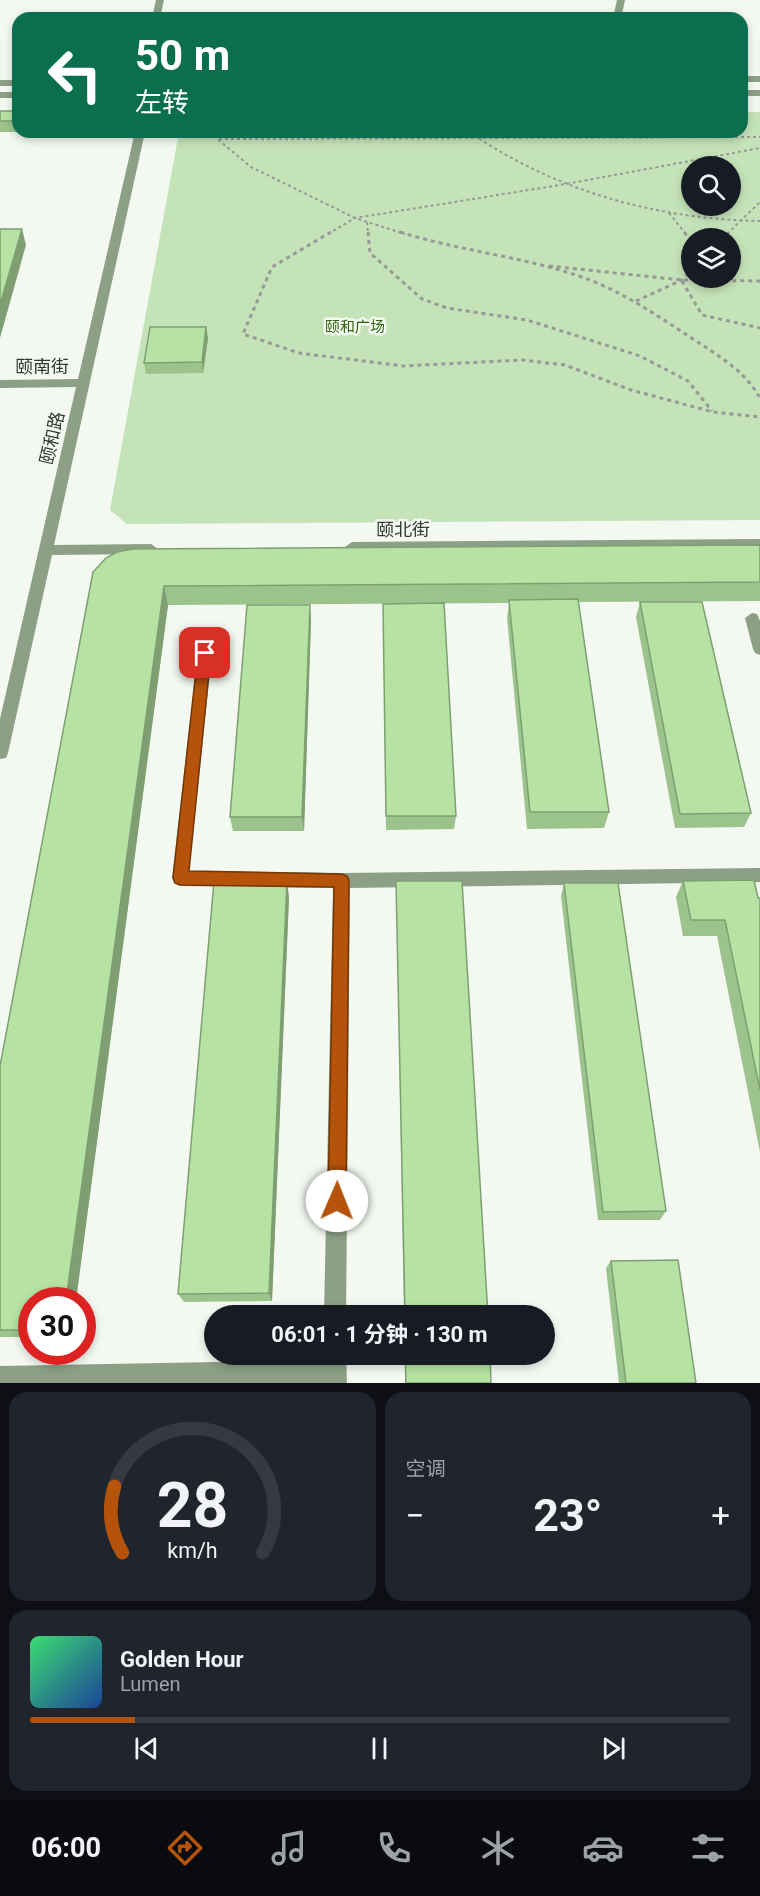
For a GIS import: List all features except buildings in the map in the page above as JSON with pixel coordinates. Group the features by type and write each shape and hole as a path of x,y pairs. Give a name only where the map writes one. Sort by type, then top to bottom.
{"street":[{"name":"颐和路","path":"0,753 139,138"},
{"name":"颐南街","path":"0,384 83,383"},
{"name":"颐北街","path":"341,548 760,544"},
{"path":"46,550 164,549"},
{"path":"752,618 760,650"},
{"path":"205,653 180,878 342,880 760,875"},
{"path":"335,1305 342,880"},
{"path":"0,1377 335,1369"}],"path":[{"path":"219,139 477,138 503,157 566,184 611,199 669,213 739,222 760,221"},
{"path":"219,139 251,167 355,218 434,243 540,265 589,280 636,302 728,362 751,382 760,398"},
{"path":"760,148 566,184 355,218 272,267 243,334 299,353 403,366 522,360 565,365 631,390 713,412 760,417"},
{"path":"733,228 760,202"},
{"path":"669,213 681,228"},
{"path":"367,222 370,253 422,299 447,308 527,320 640,357 688,381 713,412"},
{"path":"540,265 681,280"},
{"path":"636,302 681,280"},
{"path":"741,281 760,281"},
{"path":"687,288 702,315 760,328"}],"green space":[{"name":"颐和广场","path":"748,112 760,112 760,520 127,524 110,510 178,138 748,138"}],"route":[{"path":"205,653 180,878 342,880 337,1201"}]}
